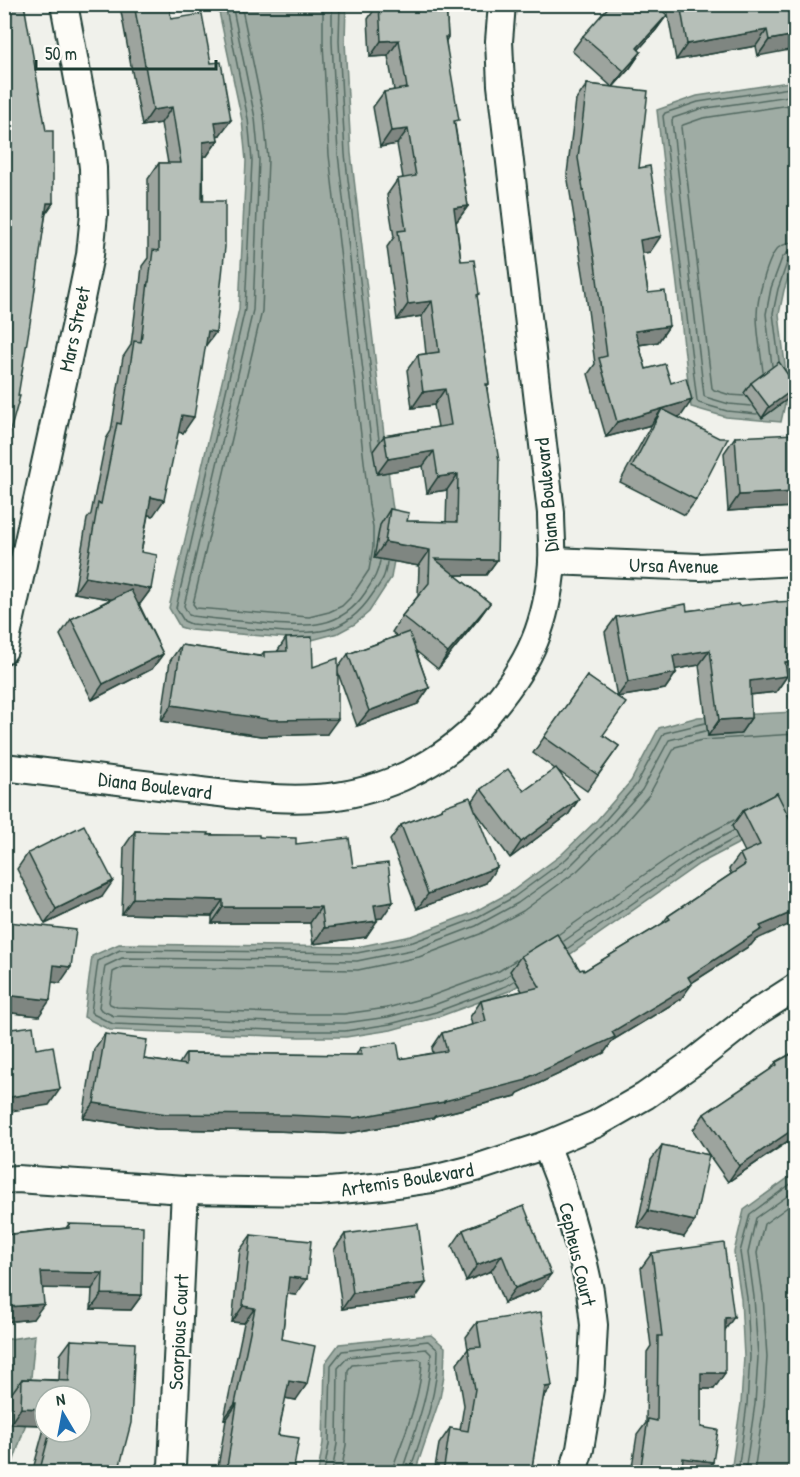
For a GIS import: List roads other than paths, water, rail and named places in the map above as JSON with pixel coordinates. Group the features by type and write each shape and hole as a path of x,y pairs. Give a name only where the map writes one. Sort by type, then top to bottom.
{"street":[{"name":"Mars Street","path":"4,650 90,255 94,214 90,143 64,4"},
{"name":"Diana Boulevard","path":"4,767 265,798 317,798 357,793 394,782 451,748 476,728 516,678 540,628 547,602 552,561 551,513 501,86 499,41 502,4"},
{"name":"Ursa Avenue","path":"552,561 700,567 795,562"},
{"name":"Artemis Boulevard","path":"4,1180 185,1190 309,1192 384,1186 433,1179 476,1168 546,1145 596,1124 645,1096 695,1061 757,1012 795,987"},
{"name":"Cepheus Court","path":"546,1145 561,1184 584,1264 594,1325 591,1383 580,1449 573,1473"},
{"name":"Scorpious Court","path":"169,1473 172,1466 185,1190"}],"water":[{"path":"219,5 346,5 345,41 351,153 396,525 396,549 391,578 369,612 355,624 338,633 312,640 190,630 180,627 169,608 239,309 246,161 242,120"},
{"path":"795,81 795,258 779,314 788,390 781,422 726,417 691,407 657,110 697,96"},
{"path":"795,712 795,816 699,864 569,955 509,991 438,1017 391,1030 346,1037 110,1030 84,1017 92,956 119,944 357,947 411,936 472,913 511,892 561,855 597,820 631,781 659,728 698,717"},
{"path":"795,1173 795,1472 731,1472 741,1403 744,1357 741,1299 734,1252 744,1210"},
{"path":"35,1335 27,1420 10,1472 4,1472 4,1340"},
{"path":"431,1335 445,1347 444,1375 440,1398 415,1472 318,1472 323,1443 325,1363 339,1344"}]}
